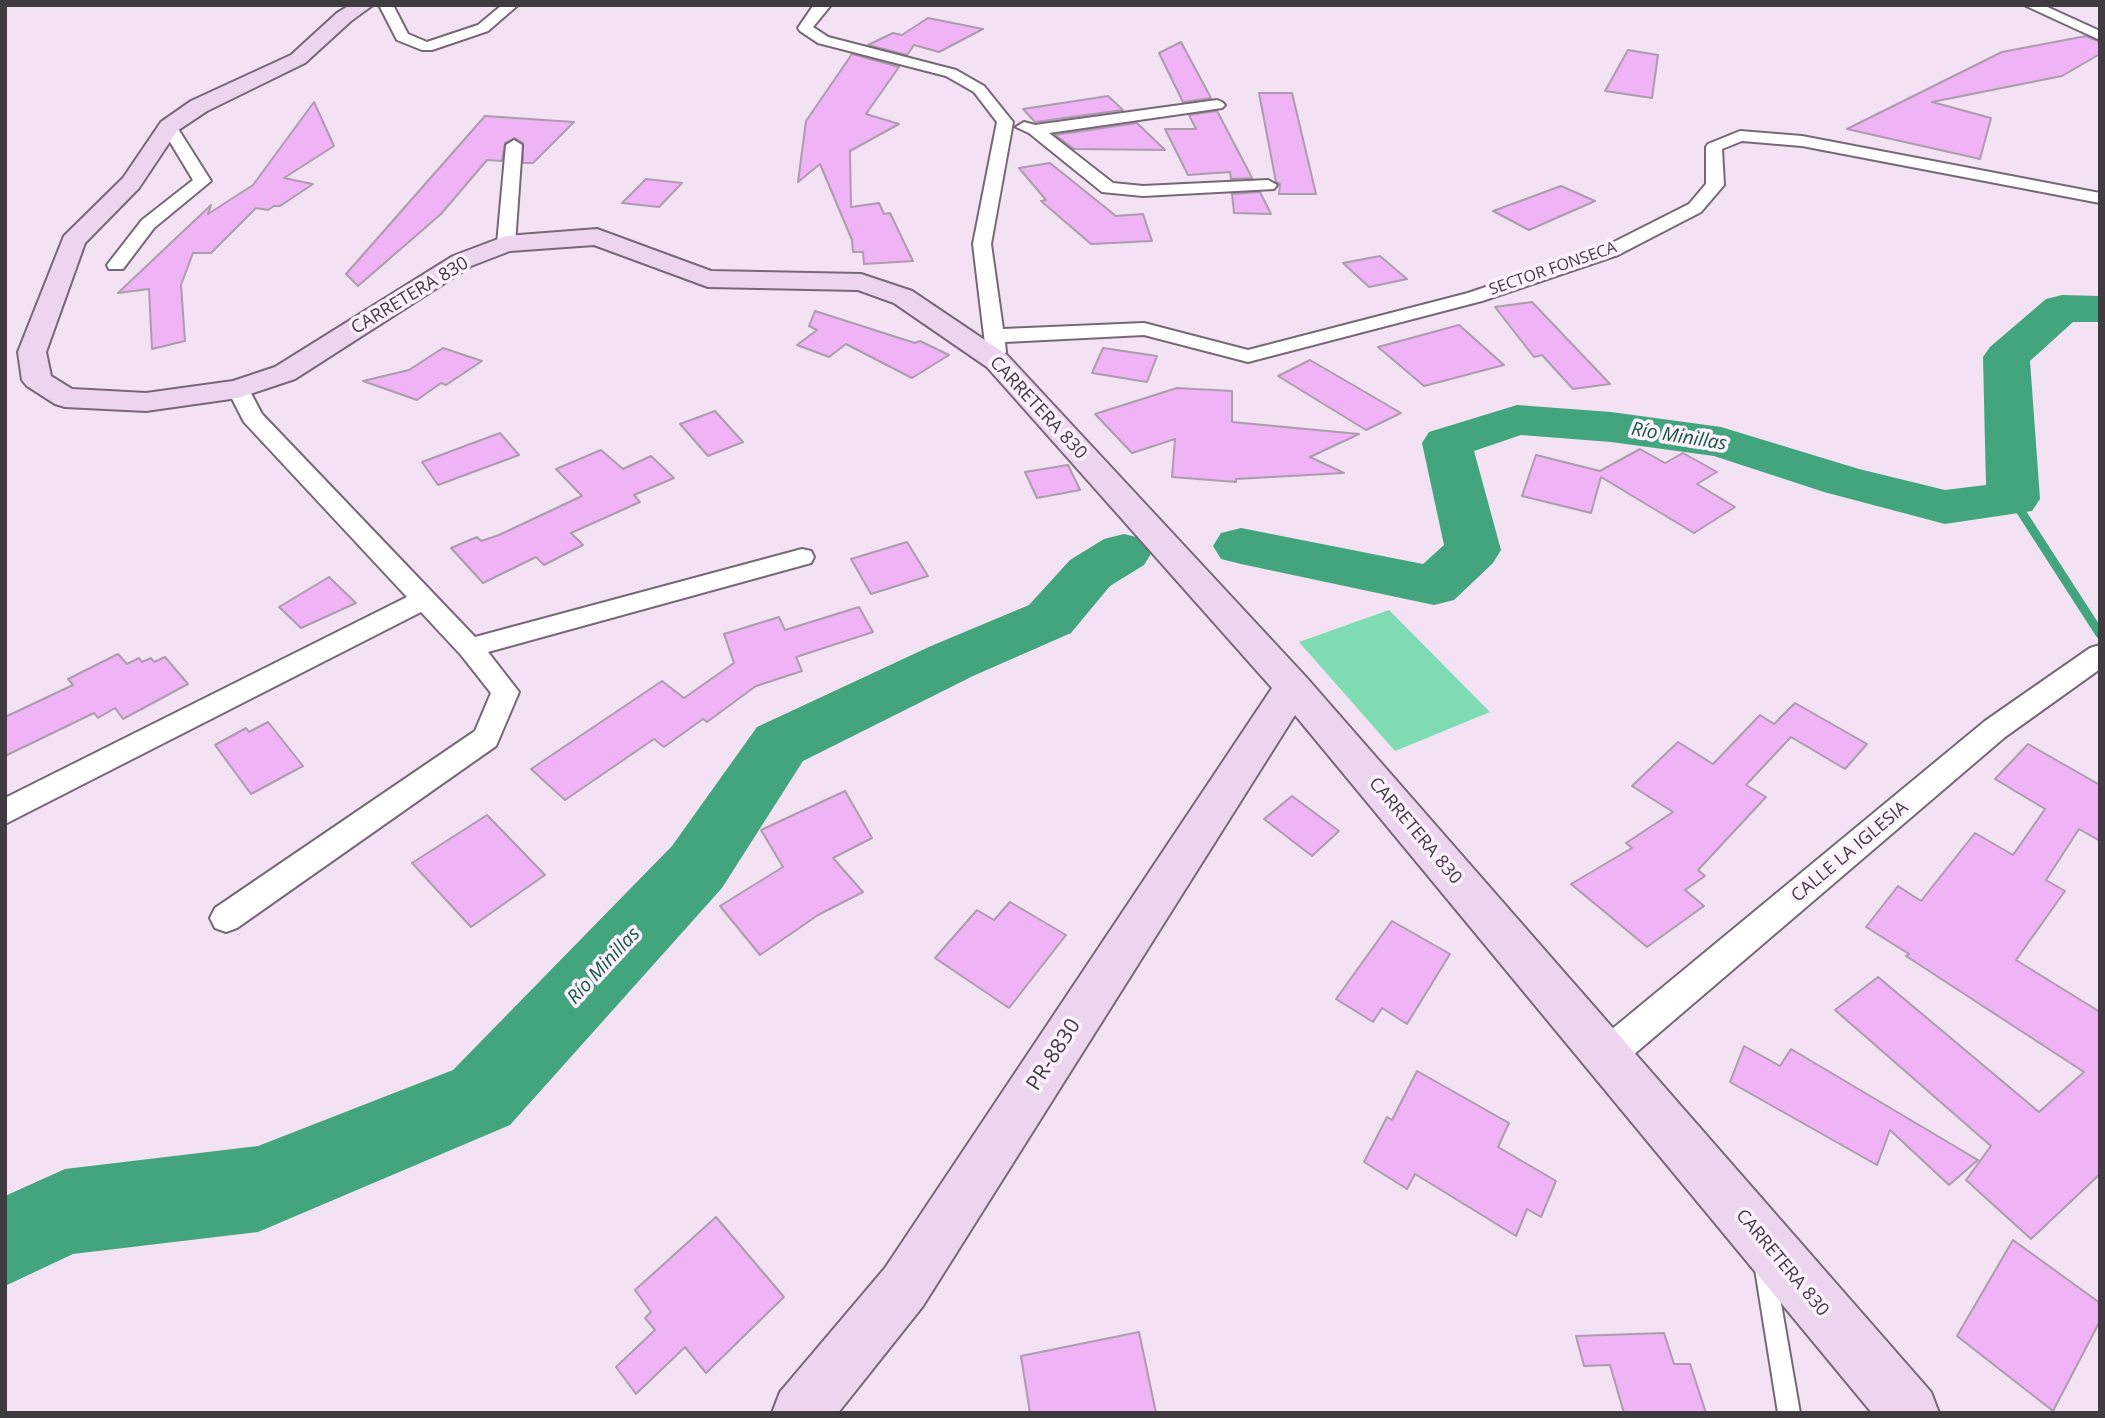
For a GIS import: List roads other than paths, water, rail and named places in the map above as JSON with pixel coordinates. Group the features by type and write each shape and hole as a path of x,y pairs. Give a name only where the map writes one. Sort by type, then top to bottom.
{"street":[{"name":"CARRETERA 830","path":"364,5 344,17 298,58 199,106 169,127 131,183 73,241 32,352 37,380 65,398 146,402 238,389 285,373 463,261 506,244 597,237 708,279 861,282 903,298 996,348 1293,687 1910,1413"},
{"path":"386,5 402,37 427,47 483,28 511,5"},
{"path":"824,5 805,28 824,40 951,73 979,89 1004,122 1035,130 1217,105"},
{"path":"2031,5 2100,36"},
{"path":"996,348 982,244 1004,122"},
{"path":"116,265 148,225 202,181 169,127"},
{"path":"1035,130 1108,188 1143,191 1268,185"},
{"name":"SECTOR FONSECA","path":"996,348 1144,329 1248,356 1475,297 1611,251 1695,208 1715,185 1714,147 1740,136 1802,141 2100,198"},
{"path":"506,244 514,145"},
{"path":"2067,192 2100,192"},
{"path":"226,918 486,738 505,692 471,648 252,417 238,389"},
{"path":"471,648 802,557"},
{"path":"5,812 424,599"},
{"name":"CALLE LA IGLESIA","path":"1606,1056 1995,729 2100,655"},
{"name":"PR-8830","path":"801,1413 904,1287 1293,687"}],"lane":[{"path":"1759,1236 1790,1413"}],"waterway":[{"name":"Río Minillas","path":"1241,546 1434,586 1473,550 1447,443 1517,420 1611,427 1721,442 1843,481 1945,507 2013,499 2006,357 2062,308 2100,309"},
{"path":"2013,499 2100,634"},
{"name":"Río Minillas","path":"5,1242 65,1212 258,1189 481,1098 697,867 780,744 952,661 1050,619 1090,573 1124,552"}]}
